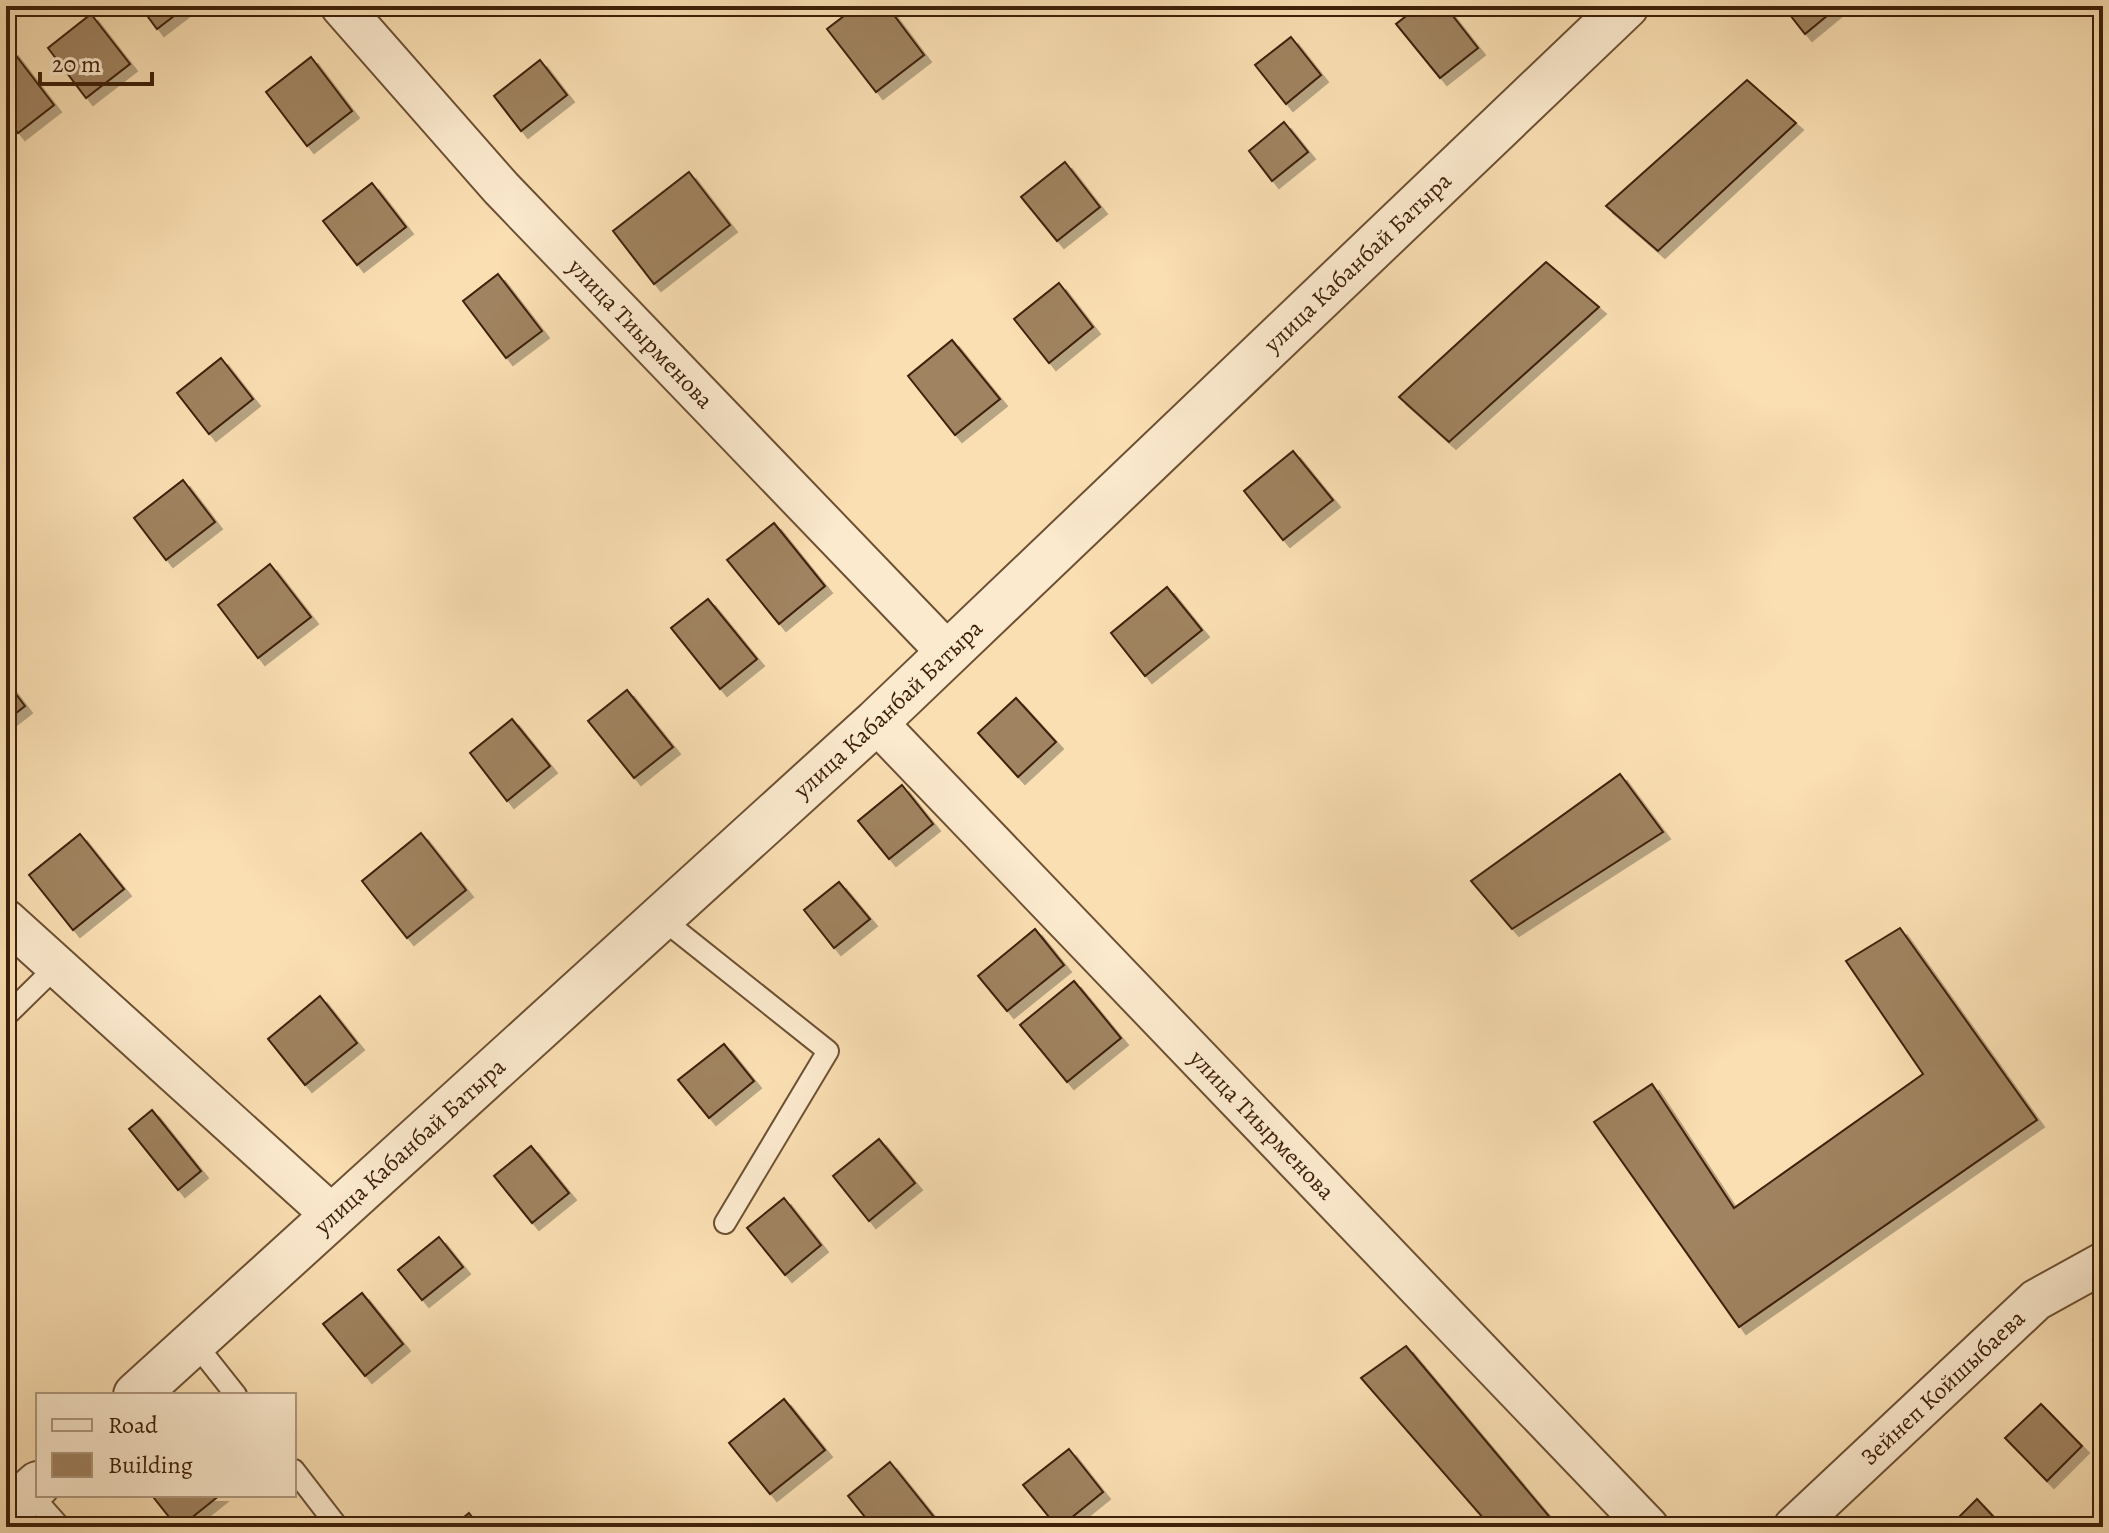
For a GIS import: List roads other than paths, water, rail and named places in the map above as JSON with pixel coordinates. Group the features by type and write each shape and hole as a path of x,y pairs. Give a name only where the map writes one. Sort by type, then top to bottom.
{"street":[{"name":"улица Тиырменова","path":"341,6 501,188 949,654"},
{"name":"улица Кабанбай Батыра","path":"138,1393 949,654 1626,6"},
{"name":"улица Тиырменова","path":"876,722 1648,1527"},
{"path":"6,920 333,1216"},
{"name":"Зейнеп Койшыбаева","path":"1794,1527 2036,1300 2103,1263"}],"lane":[{"path":"661,918 828,1051 725,1223"},
{"path":"6,1016 57,966"},
{"path":"194,1342 234,1393"},
{"path":"296,1473 338,1527"},
{"path":"24,1496 60,1527"}]}
